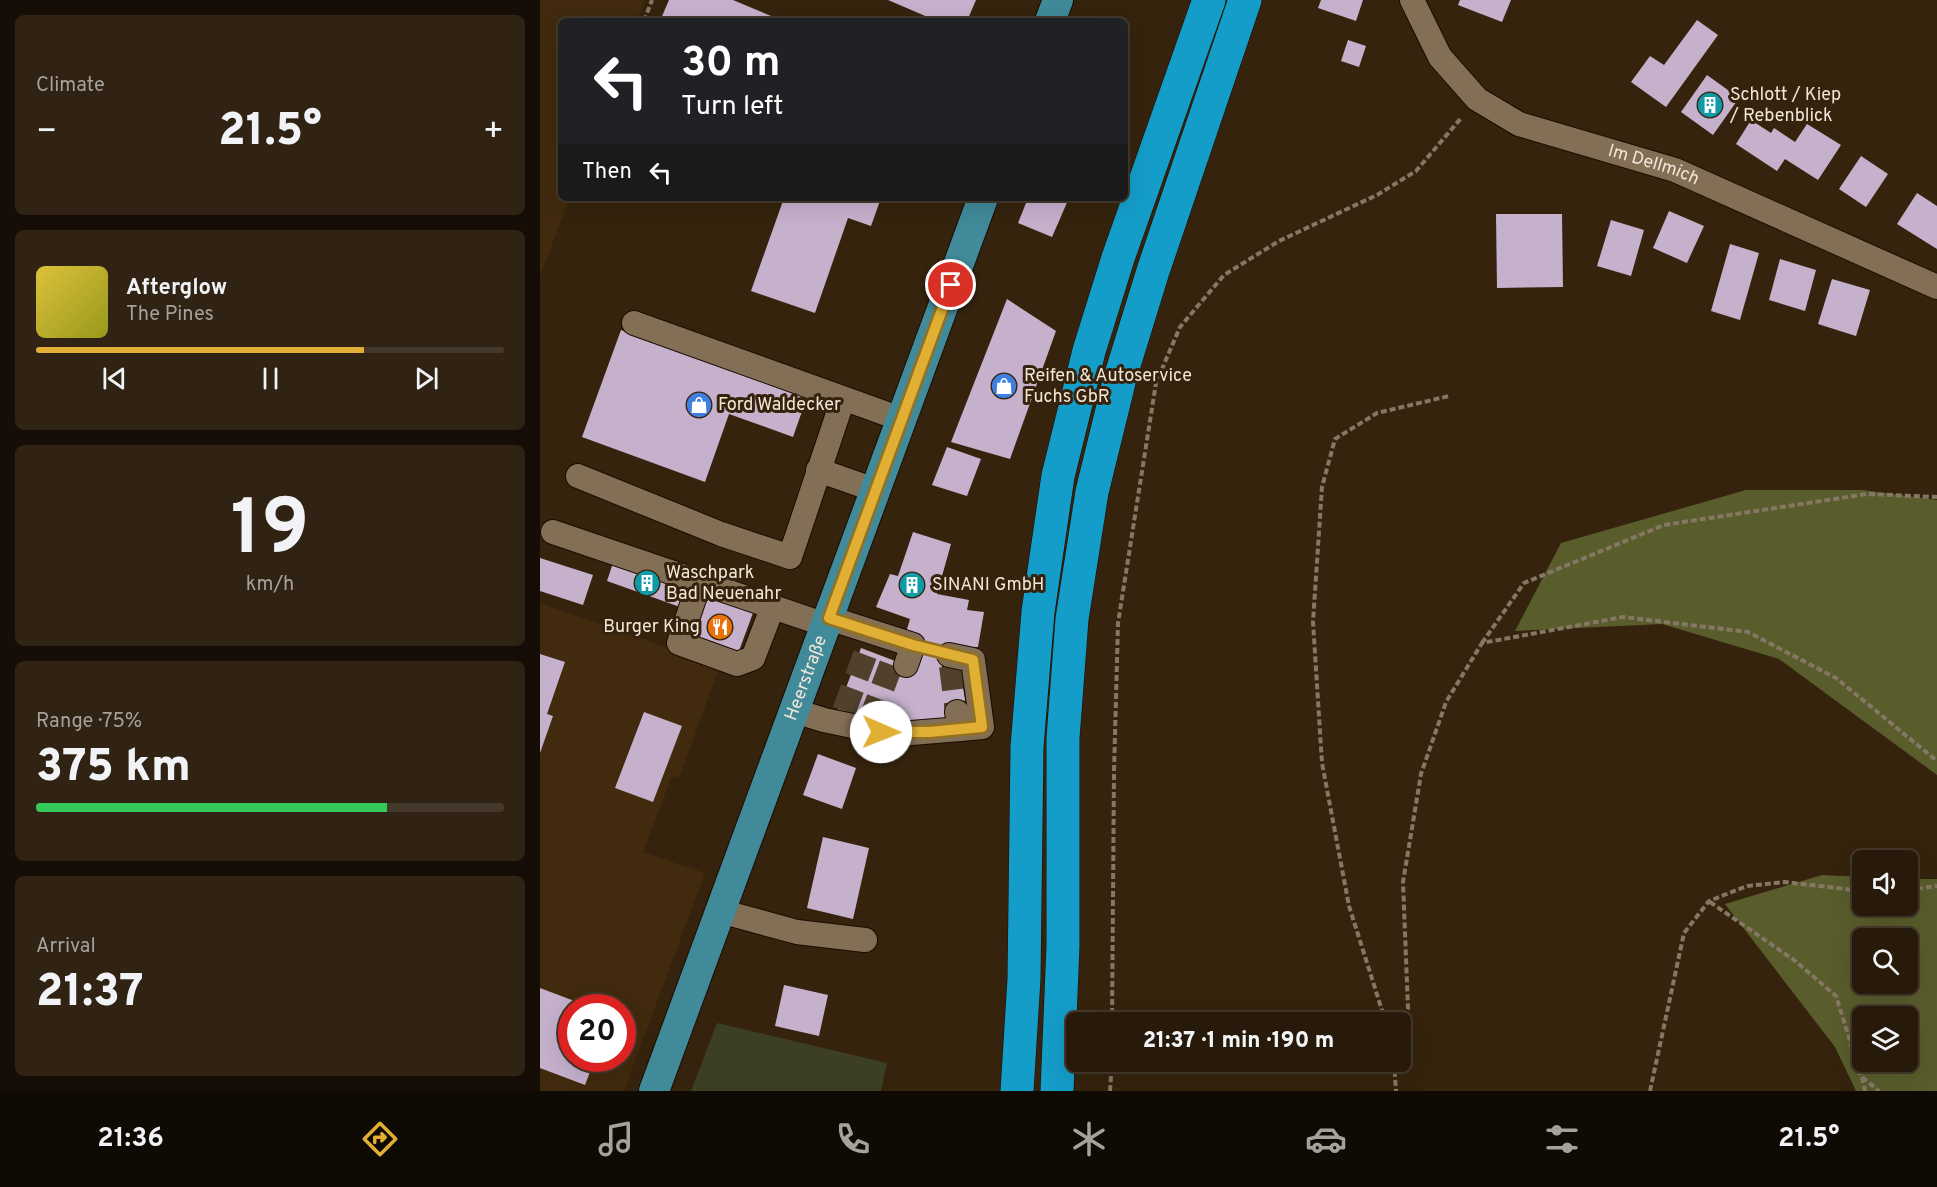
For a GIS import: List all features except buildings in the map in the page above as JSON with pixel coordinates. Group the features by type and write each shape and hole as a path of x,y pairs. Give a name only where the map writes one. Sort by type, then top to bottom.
{"highway":[{"path":"1017,1091 1024,979 1027,747 1038,612 1058,476 1089,351 1118,258 1209,0"},
{"path":"1057,1091 1063,946 1063,738 1072,619 1092,492 1120,378 1153,271 1245,0"}],"main road":[{"path":"1051,18 1058,0"},
{"name":"Heerstraße","path":"654,1091 982,201"}],"street":[{"name":"Im Dellmich","path":"1412,0 1440,57 1478,99 1519,123 1675,170 1937,287"},
{"path":"633,323 901,419"},
{"path":"578,476 721,534 790,556 843,399"},
{"path":"818,470 875,490"},
{"path":"553,532 773,606 827,621 890,648 950,660 973,660 982,727 959,720 899,734 862,723 795,711"},
{"path":"700,581 679,643 737,664 753,658 773,606"},
{"path":"720,911 797,932 865,940"}],"path":[{"path":"645,18 652,0"},
{"path":"1112,1012 1118,623 1156,383 1180,327 1224,275 1279,241 1377,195 1416,171 1478,99"},
{"path":"1383,1012 1349,906 1322,763 1313,622 1322,487 1335,439 1377,413 1449,396"},
{"path":"1407,1012 1403,882 1421,774 1446,702 1482,643 1524,583 1664,525 1867,494 1937,497"},
{"path":"1482,643 1623,617 1748,632 1836,678 1937,761"},
{"path":"1650,1091 1684,933 1709,901 1747,886 1785,882 1852,890"},
{"path":"1918,889 1937,886"},
{"path":"1709,901 1794,960 1836,996 1865,1091"},
{"path":"1110,1091 1111,1072"},
{"path":"1395,1072 1396,1091"},
{"path":"1862,1076 1879,1091"}],"shaded area":[{"path":"540,0 645,0 638,18 558,18 558,201 569,201 540,276"},
{"path":"540,603 720,666 679,778 672,776 643,852 705,873 636,1059 636,994 558,994 558,1072 631,1072 624,1091 540,1091"}],"green space":[{"path":"1746,490 1863,490 1937,500 1937,775 1779,659 1662,624 1515,631 1561,543"},
{"path":"1822,875 1852,876 1852,916 1918,916 1918,879 1937,879 1937,1091 1856,1091 1835,1047 1725,904"},
{"path":"717,1023 887,1063 881,1091 691,1091"}],"tunnel":[{"path":"844,711 867,650"},
{"path":"870,721 893,660"},
{"path":"951,666 957,712"}],"place":[{"name":"Schlott / Kiep / Rebenblick","path":"1710,105"},
{"name":"Reifen & Autoservice Fuchs GbR","path":"1004,386"},
{"name":"Ford Waldecker","path":"699,405"},
{"name":"Waschpark Bad Neuenahr","path":"647,583"},
{"name":"SINANI GmbH","path":"912,585"},
{"name":"Burger King","path":"720,627"}],"route":[{"path":"881,732 899,734 982,727 973,660 913,645 829,618 951,285"}]}
